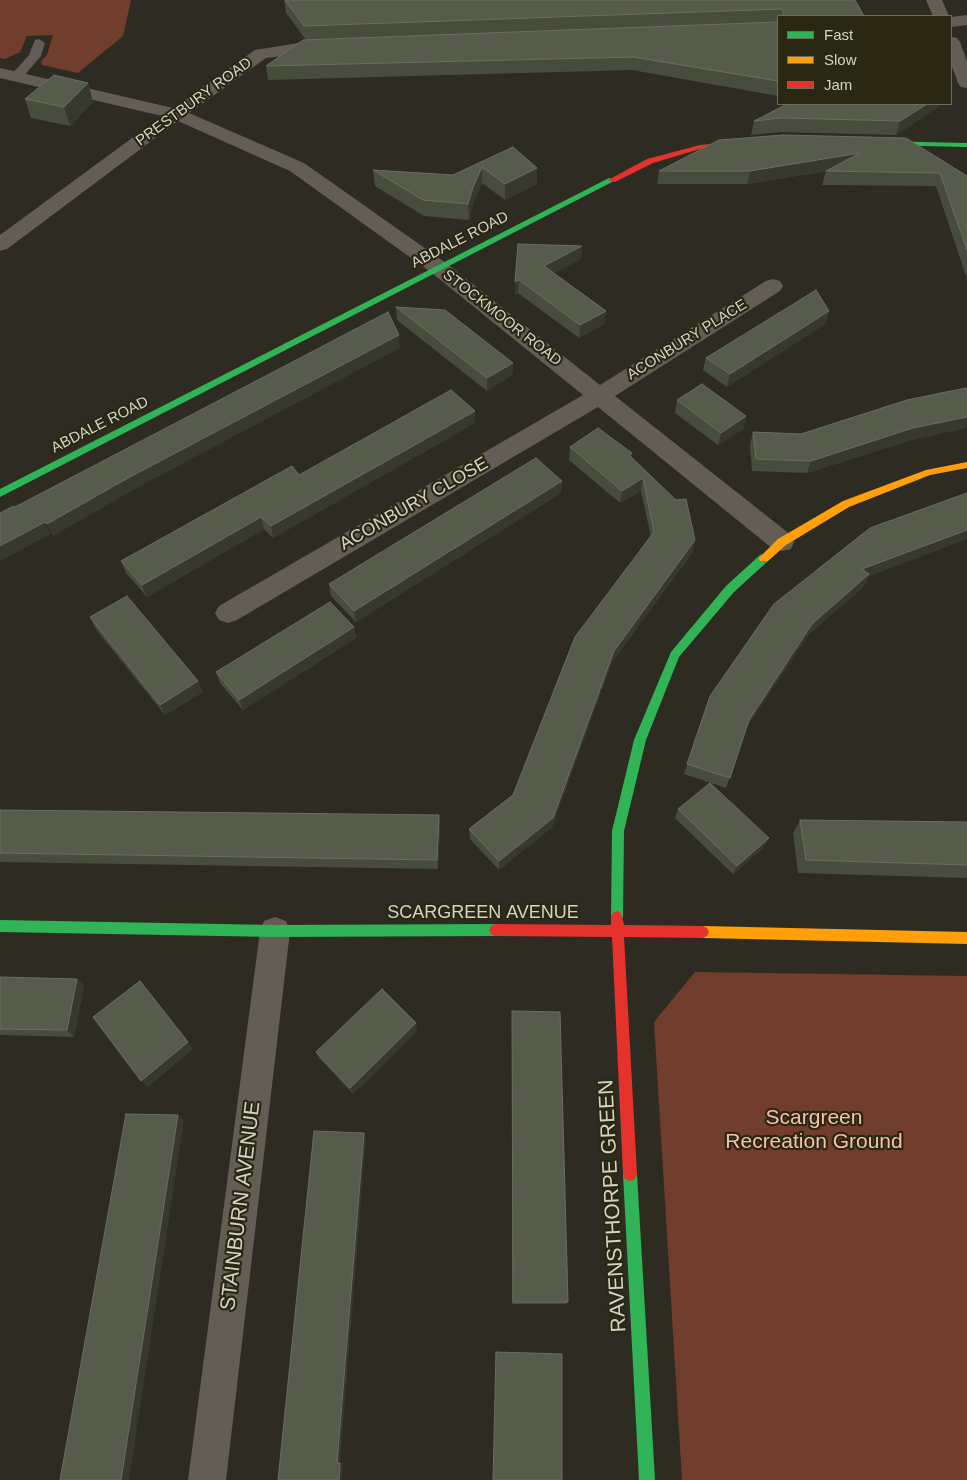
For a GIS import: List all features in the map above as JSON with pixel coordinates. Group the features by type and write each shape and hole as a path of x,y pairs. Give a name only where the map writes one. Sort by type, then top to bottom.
{"street":[{"path":"934,0 940,15"},
{"path":"952,22 967,20"},
{"name":"PRESTBURY ROAD","path":"0,245 176,114 261,54 305,46 344,45"},
{"path":"952,45 967,83"},
{"name":"STOCKMOOR ROAD","path":"8,74 176,114 297,168 438,268 600,395 782,542"},
{"name":"ABDALE ROAD","path":"0,493 650,161 700,147 753,142"},
{"path":"868,143 967,145"},
{"name":"ACONBURY PLACE","path":"600,395 774,286"},
{"name":"ACONBURY CLOSE","path":"228,613 600,395"},
{"name":"RAVENSTHORPE GREEN","path":"647,1480 617,930 618,831 640,740 675,655 730,589 782,542 846,504 929,472 967,465"},
{"name":"SCARGREEN AVENUE","path":"0,926 275,931 617,930 967,938"},
{"name":"STAINBURN AVENUE","path":"207,1480 275,931"}],"lane":[{"path":"8,74 34,56 39,44"}],"green space":[{"path":"0,0 131,0 123,36 78,73 42,65 41,61 47,55 53,35 27,36 20,52 5,59 0,58"},
{"name":"Scargreen Recreation Ground","path":"695,972 967,976 967,1480 682,1480 654,1022"}],"building":[{"path":"285,0 855,0 863,15 783,15 783,10 781,9 304,26"},
{"path":"777,22 777,81 633,57 266,66 303,40"},
{"path":"54,75 88,83 64,107 25,99"},
{"path":"785,105 925,105 900,121 783,118 754,121"},
{"path":"783,135 906,138 967,176 967,250 940,173 826,171 860,153 750,171 659,171 719,140"},
{"path":"513,147 537,168 505,184 482,167 468,204 423,200 373,170 453,175"},
{"path":"518,244 582,246 544,266 606,311 580,325 519,280 515,282"},
{"path":"816,290 829,311 730,374 706,358"},
{"path":"396,307 445,310 513,363 487,378"},
{"path":"388,312 399,335 128,478 47,524 45,522 0,546 0,513 15,507"},
{"path":"702,384 746,416 721,433 677,400"},
{"path":"966,388 967,417 913,428 811,461 756,459 753,432 801,434 907,400"},
{"path":"451,390 475,411 271,526 261,517 142,585 121,561 292,466 299,475"},
{"path":"598,428 632,453 629,455 676,500 686,499 695,540 614,651 553,818 499,861 469,829 513,795 575,637 654,532 643,478 622,491 570,447"},
{"path":"536,458 562,481 354,611 329,584"},
{"path":"967,493 967,530 862,569 869,574 812,624 749,720 730,778 687,764 710,696 774,604 870,528"},
{"path":"127,596 198,681 160,705 90,617"},
{"path":"330,602 354,627 239,700 216,672"},
{"path":"710,783 769,838 737,866 678,809"},
{"path":"0,810 439,815 437,860 0,853"},
{"path":"800,820 967,822 967,865 806,860"},
{"path":"0,977 77,979 67,1030 0,1029"},
{"path":"140,981 188,1042 141,1081 93,1017"},
{"path":"382,989 416,1023 350,1088 316,1052"},
{"path":"512,1011 560,1012 568,1302 513,1302"},
{"path":"126,1114 178,1115 121,1480 60,1480"},
{"path":"314,1131 364,1133 337,1463 340,1463 339,1480 278,1480"},
{"path":"496,1352 562,1354 562,1480 493,1480"}],"traffic: fast":[{"path":"879,143 967,145"},
{"path":"0,493 612,180"},
{"path":"617,917 618,831 640,740 675,655 730,589 764,558"},
{"path":"0,926 275,931 495,930"},
{"path":"630,1174 647,1480"}],"traffic: slow":[{"path":"764,558 782,542 846,504 929,472 967,465"},
{"path":"703,932 967,938"}],"traffic: jam":[{"path":"612,180 650,161 700,147 744,143"},
{"path":"617,917 630,1174"},
{"path":"495,930 703,932"}]}
